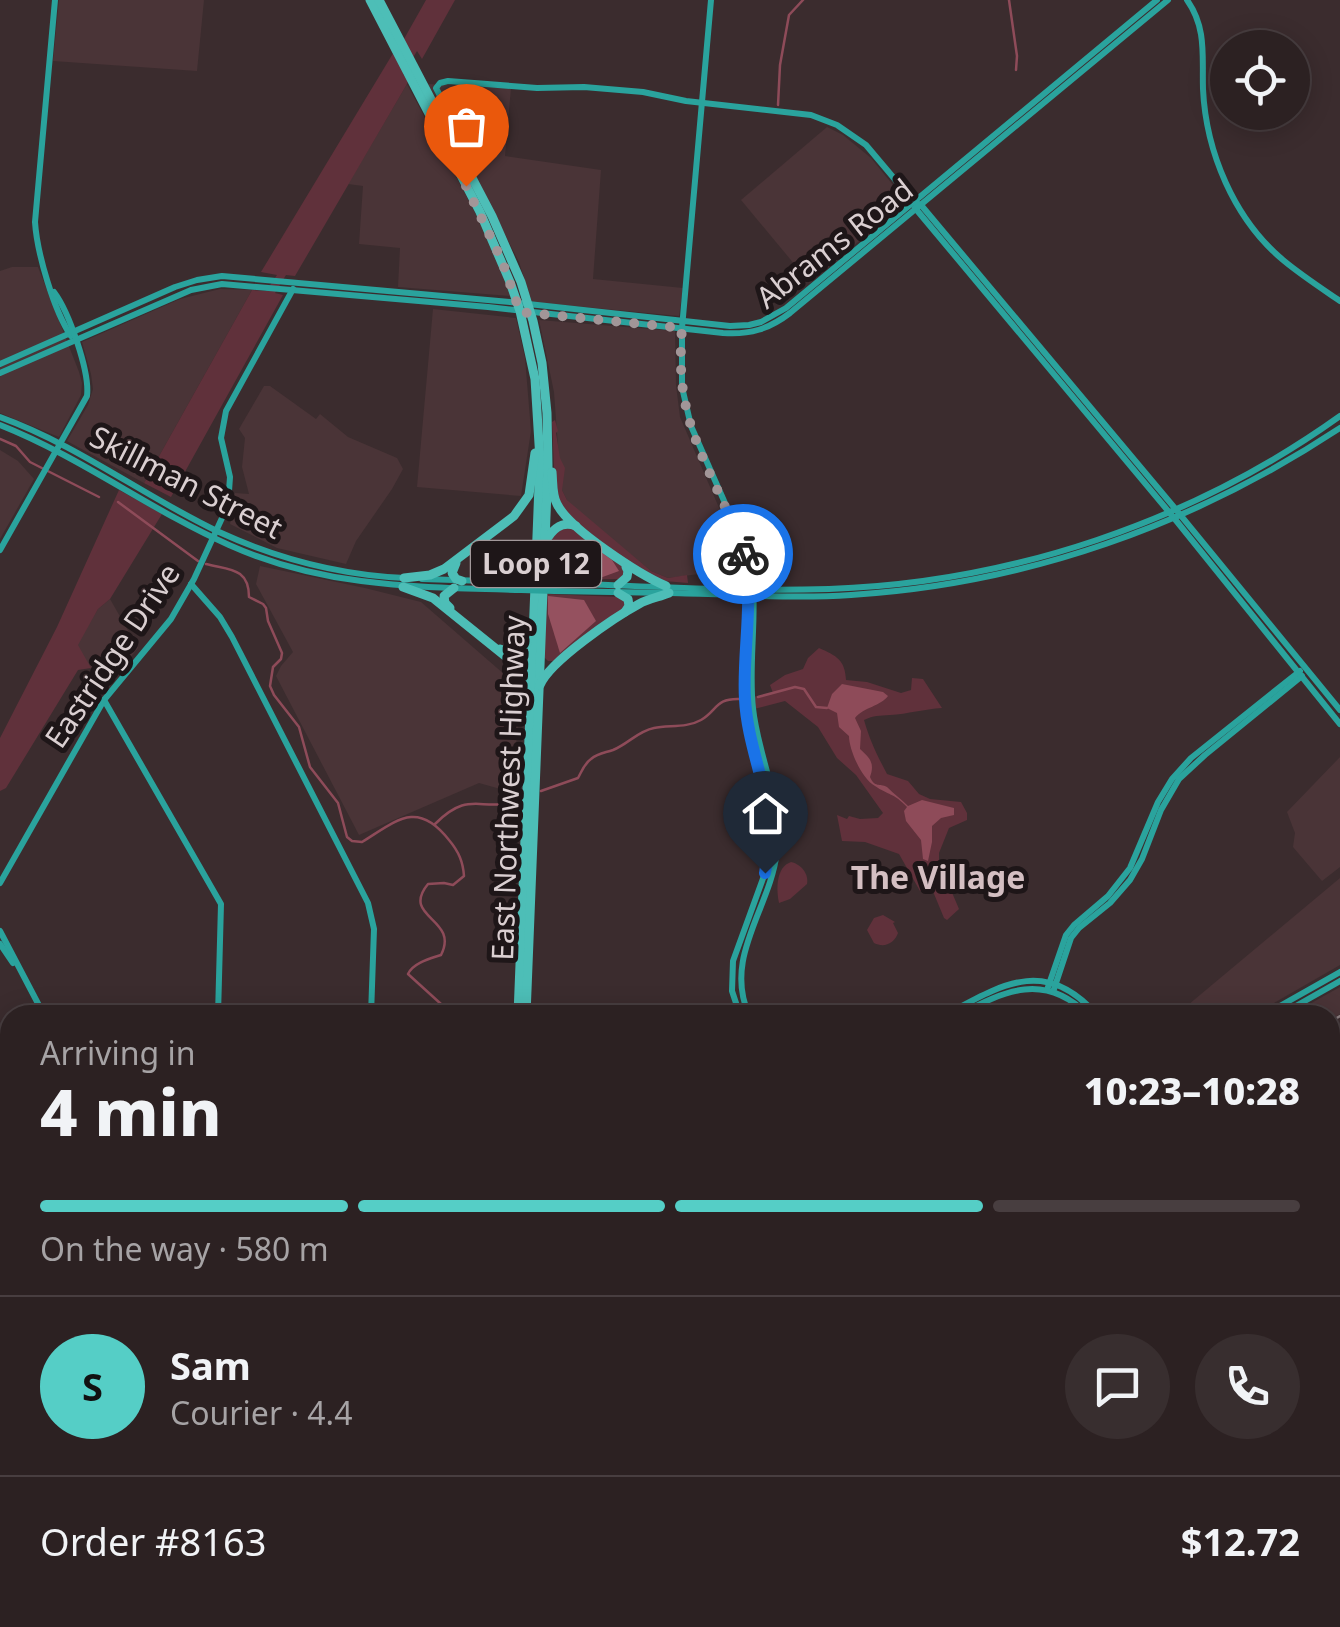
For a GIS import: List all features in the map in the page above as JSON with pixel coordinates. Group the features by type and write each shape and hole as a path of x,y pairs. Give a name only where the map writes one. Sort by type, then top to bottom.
{"main road":[{"name":"East Northwest Highway","path":"370,0 396,41"},
{"name":"East Northwest Highway","path":"378,0 476,194 542,363 544,416 518,1005"},
{"name":"East Northwest Highway","path":"526,1002 544,544 543,433"},
{"path":"404,582 433,574 457,560 514,516 529,495 543,433"},
{"path":"543,433 551,445 556,502 565,515 624,564 667,589"},
{"path":"514,516 526,514 537,528"},
{"path":"544,544 550,533 562,525 572,524 583,531"},
{"path":"457,560 452,573 458,585 444,595 445,603 502,650 518,651 527,643 534,612"},
{"path":"621,616 628,610 629,602 618,589 628,573 624,564"},
{"path":"404,582 432,598 505,656 521,672 530,698"},
{"path":"539,689 558,661 667,589"},
{"path":"539,653 546,661 558,661"},
{"path":"528,754 535,777"},
{"path":"519,968 523,972 526,1002"}],"street":[{"path":"0,550 84,404 88,390 60,300 38,251 36,222 55,0"},
{"path":"711,0 682,325 682,387 691,426 736,528 750,592 750,716 770,831 762,882 733,961 732,991 737,1005"},
{"name":"Abrams Road","path":"1,368 151,302 206,286 228,284 447,300 682,325 767,323 790,314 1157,0"},
{"name":"Abrams Road","path":"917,206 1168,0"},
{"path":"1187,0 1201,27 1209,136 1240,209 1284,261 1340,301"},
{"path":"442,130 452,119 436,88 448,81 642,92 702,103 799,112 837,125 872,152 1175,514 1340,724"},
{"name":"Eastridge Drive","path":"0,884 104,700 167,625 193,581 228,504 230,477 222,438 226,411 290,286"},
{"name":"Skillman Street","path":"1175,514 1340,416"},
{"name":"Skillman Street","path":"0,417 31,429 213,538 258,557 347,581 750,592 897,584 1057,556 1234,491 1340,428"},
{"name":"Skillman Street","path":"0,425 58,448"},
{"path":"193,581 232,637 368,903 374,929 372,1005"},
{"path":"1302,673 1340,710"},
{"path":"1051,988 1074,934 1110,903 1129,875 1158,802 1172,780 1191,758 1302,673"},
{"path":"104,700 222,904 218,1005"},
{"path":"745,1005 740,980 742,957 770,887 778,841 774,796 750,716"},
{"path":"0,931 18,970"},
{"path":"0,944 38,1005"},
{"path":"1294,1005 1340,972"},
{"path":"1285,1005 1340,981"},
{"path":"967,1005 1015,982 1051,988 1080,998 1087,1005"},
{"path":"1051,988 1077,1005"},
{"path":"974,1005 987,996"}],"shaded area":[{"path":"59,0 204,0 197,71 53,61"},
{"path":"426,0 455,0 422,59 417,51 403,74 407,84 295,276 286,275 275,293 283,295 171,497 144,483 252,290 266,291 277,275 261,272"},
{"path":"407,84 486,233 511,296 398,287 400,248 359,244 363,186 348,184"},
{"path":"428,84 511,88 505,156 601,170 593,279 683,288 679,316 532,302 519,262"},
{"path":"827,127 871,158 906,201 810,283 741,200"},
{"path":"38,267 79,372 81,395 59,437 0,413 0,271"},
{"path":"220,289 252,290 144,483 67,441 93,389 82,342 180,299"},
{"path":"433,309 516,318 525,358 531,431 521,496 417,487"},
{"path":"539,320 675,331 680,417 735,545 741,580 719,582 707,573 668,578 651,571 567,500 561,488 554,392"},
{"path":"264,386 270,386 316,419 320,414 348,437 397,458 403,469 356,541 346,564 277,548 230,524 235,493 249,494 242,467 245,438 239,429"},
{"path":"555,420 565,468 562,490 567,500 651,571 668,578 687,575 688,583 643,575 565,513 555,493"},
{"path":"0,450 18,461 34,479 0,539"},
{"path":"119,490 162,514 78,645 91,668 78,670 6,788 0,791 0,738 57,627"},
{"path":"562,528 573,528 622,566 625,572 620,579 546,580 550,540"},
{"path":"591,545 612,560 619,571 600,578 565,573 572,560"},
{"path":"260,566 421,602 519,687 518,734 504,790 479,783 359,835 276,676 293,652 256,584"},
{"path":"545,594 620,597 626,607 554,661 548,661 543,656"},
{"path":"548,596 584,600 596,621 560,653 548,614"},
{"path":"110,599 138,648 103,690 77,645 98,609"},
{"path":"819,648 839,659 846,680 901,693 911,690 912,678 923,679 942,708 864,720 887,774 908,781 919,794 930,799 961,802 967,813 967,820 949,828 939,853 939,862 959,909 947,920 932,889 920,891 899,854 865,842 842,841 837,815 860,819 878,818 883,813 856,775 837,758 818,727 785,701 754,709 753,697 773,693 770,685 803,669"},
{"path":"842,684 888,696 855,718 861,731 860,749 871,761 870,777 874,783 887,787 908,806 922,800 954,808 954,815 941,818 932,826 928,861 923,859 921,840 906,821 907,807 865,777 849,736 839,727 837,713 827,708 832,694"},
{"path":"1340,757 1340,867 1322,881 1293,847 1295,833 1287,812"},
{"path":"791,862 804,870 807,884 779,903 780,873"},
{"path":"1340,878 1340,965 1270,1005 1188,1005"},
{"path":"883,915 895,922 898,933 891,942 881,945 874,943 867,930 874,918"},
{"path":"1340,987 1340,1005 1308,1005"}],"waterway":[{"path":"778,105 789,15 803,0"},
{"path":"1009,0 1016,70"},
{"path":"0,439 16,446 30,462 99,497"},
{"path":"118,502 198,561"},
{"path":"206,564 241,575 249,597 266,608 282,653 273,667 270,686 299,727 310,767 338,803 347,837 362,842 396,821 416,817 437,827 458,853 464,876 453,885 428,884 421,895 425,912 443,933 441,955 417,964 408,974 441,1005"},
{"path":"758,697 795,687 804,689 816,707 827,708"},
{"path":"541,791 578,778 594,757 643,732 696,723 721,703 740,699"},
{"path":"435,824 467,804 494,805 518,800"}],"way so far":[{"path":"466,186 502,261 520,312 682,328 685,406 743,554"}],"district":[{"name":"The Village","path":"938,878"}],"route":[{"path":"743,554 748,584 745,704 768,818 765,873"}]}
